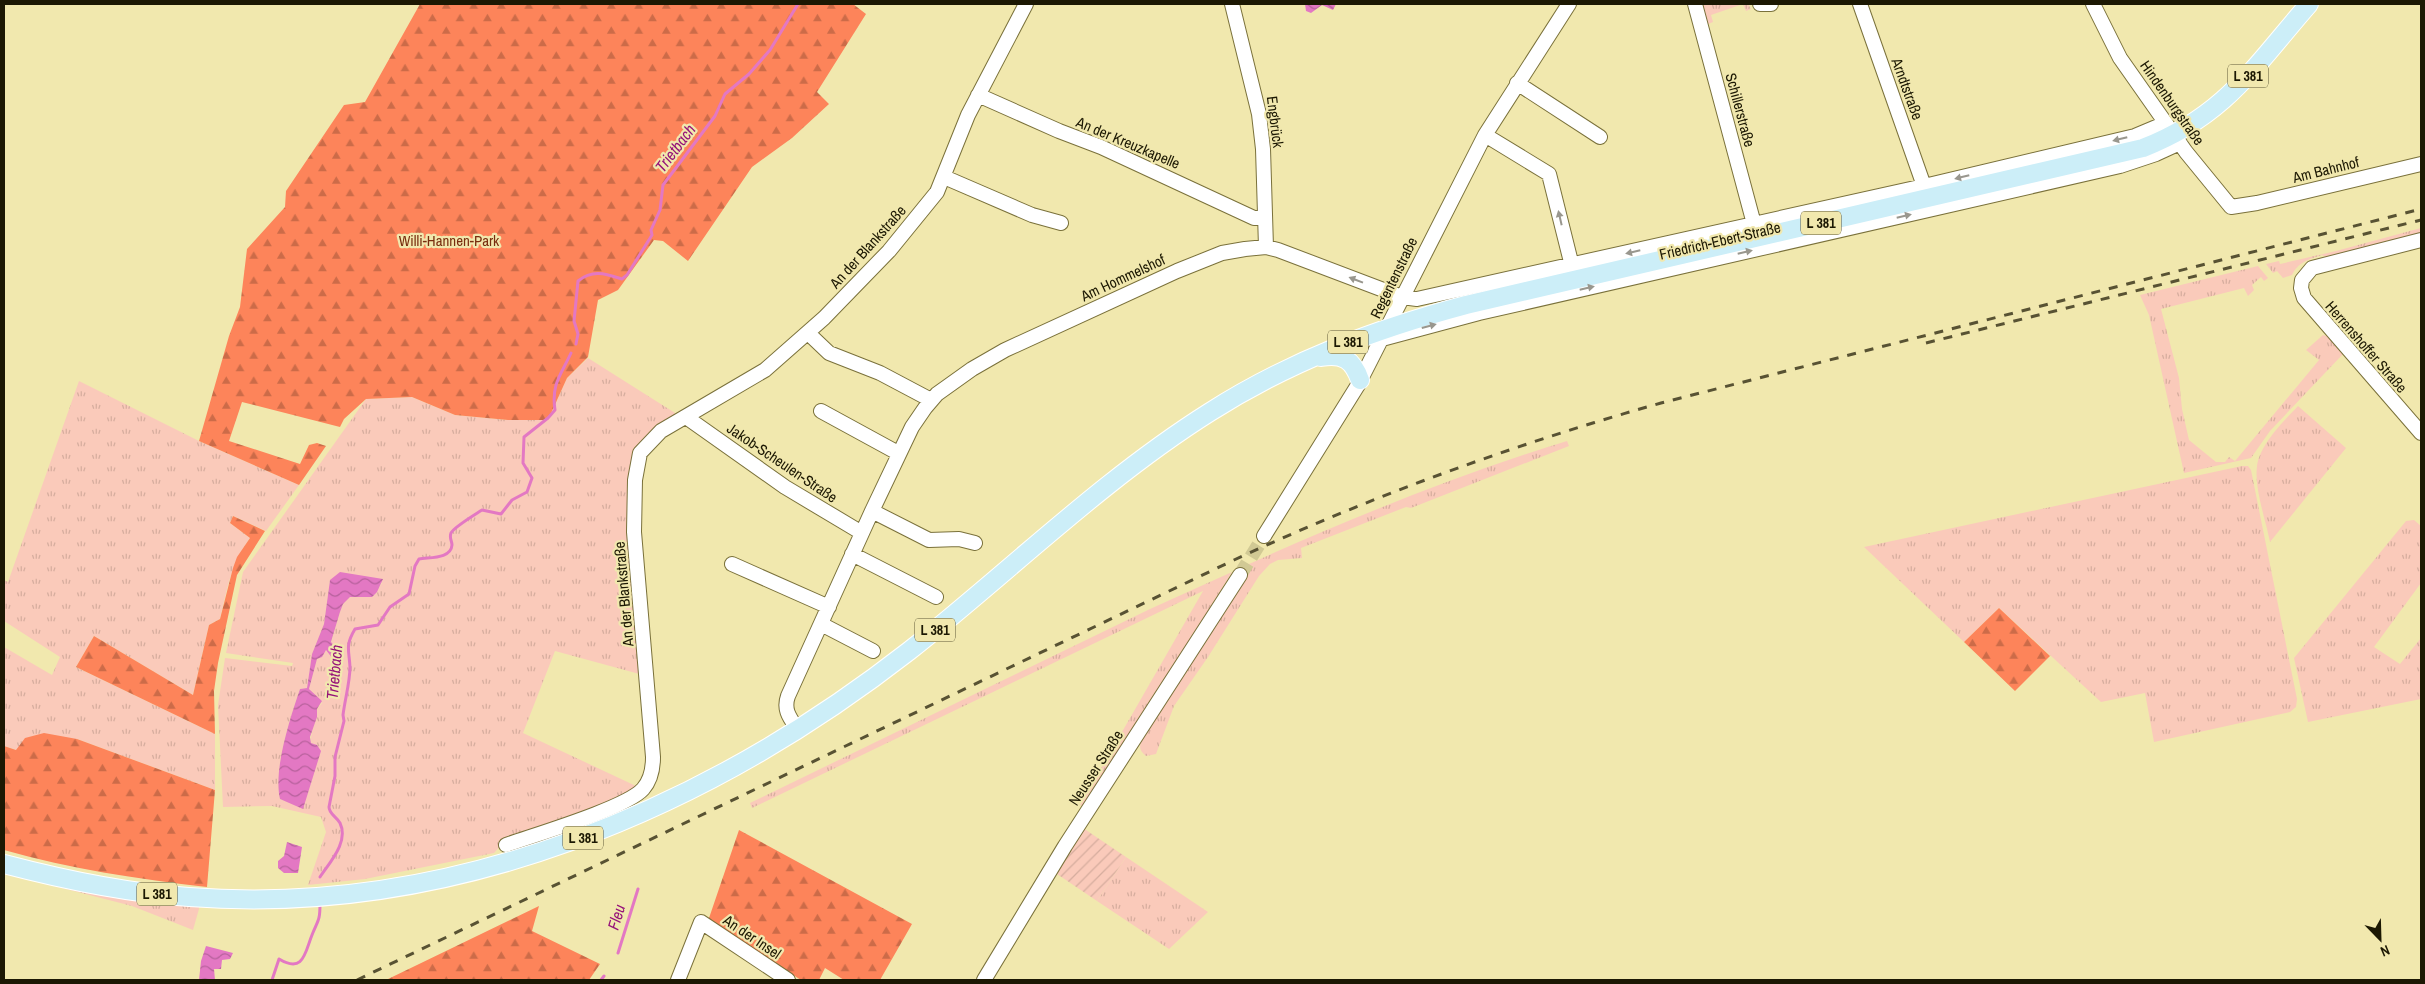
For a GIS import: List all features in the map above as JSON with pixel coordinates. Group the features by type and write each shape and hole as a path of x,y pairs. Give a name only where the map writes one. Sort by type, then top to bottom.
{"main road":[{"name":"L 381","path":"4,864 85,883 139,892 216,899 318,897 389,889 453,877 560,846 627,820 682,795 726,773 798,730 909,651 1156,449 1224,403 1308,359 1473,303 2143,148 2206,115 2232,93 2309,4"},
{"path":"1308,359 1326,356 1344,357 1352,363 1360,380"}],"street":[{"name":"An der Blankstraße","path":"506,845 621,802 640,792 650,779 653,757 634,532 636,470 640,453 661,431 761,373 808,333 889,251 933,198 944,177 963,126 1026,4"},
{"name":"Engbrück","path":"1232,4 1259,114 1263,149 1266,247"},
{"name":"Regentenstraße","path":"1264,536 1360,380 1485,135 1569,4"},
{"name":"Schillerstraße","path":"1695,4 1754,224"},
{"path":"1760,4 1771,4"},
{"name":"Arndtstraße","path":"1860,4 1924,186"},
{"name":"Hindenburgstraße","path":"2093,4 2117,53 2173,133 2228,205 2238,207"},
{"path":"1517,84 1600,137"},
{"name":"An der Kreuzkapelle","path":"978,95 1059,131 1101,147 1254,218 1265,218"},
{"name":"Friedrich-Ebert-Straße","path":"1402,297 1417,299 1572,266 2135,136 2173,133"},
{"path":"1485,135 1549,174 1572,266"},
{"name":"Am Bahnhof","path":"2238,207 2421,164"},
{"path":"944,177 1032,215 1061,223"},
{"name":"Herrenshoffer Straße","path":"2421,240 2316,266 2304,275 2301,288 2304,298 2421,433"},
{"name":"Am Hommelshof","path":"798,730 787,712 786,702 828,607 898,453 919,416 931,400 951,384 995,355 1140,287 1222,253 1266,247 1402,297"},
{"path":"808,333 829,354 880,373 931,400"},
{"path":"820,411 898,453"},
{"name":"Jakob-Scheulen-Straße","path":"686,417 785,487 862,533"},
{"path":"872,511 929,540 959,538 975,543"},
{"path":"852,554 936,598"},
{"path":"732,564 828,607"},
{"name":"Neusser Straße","path":"984,980 1065,846 1240,575"},
{"path":"821,624 873,651"},
{"name":"An der Insel","path":"678,980 701,922 788,980"}],"green space":[{"name":"Willi-Hannen-Park","path":"420,4 853,4 866,14 817,92 829,104 792,138 752,167 688,261 663,241 654,240 618,290 598,300 588,357 567,378 548,420 508,420 455,415 412,397 366,399 344,419 340,427 242,402 229,441 300,464 309,445 317,443 326,446 299,485 199,441 229,336 240,307 247,249 285,207 286,191 344,105 365,102"},
{"path":"1702,4 1743,4 1711,15 1713,22 1706,25"},
{"path":"1743,4 1748,4 1751,9 1746,11"},
{"path":"2421,228 2421,233 2326,257 2322,255 2313,258 2297,267 2292,275 2283,278 2277,271 2273,273 2266,264 2279,261 2280,264 2336,251"},
{"path":"2258,266 2268,278 2264,281 2261,277 2252,285 2254,290 2248,296 2244,288 2161,309 2179,378 2182,409 2189,440 2216,462 2225,462 2229,457 2235,461 2319,360 2306,350 2323,335 2329,337 2343,354 2270,431 2251,458 2184,473 2149,315 2140,295"},
{"path":"588,358 675,413 675,417 642,442 637,449 631,467 630,481 643,675 555,651 523,733 636,786 634,792 505,841 494,853 365,879 308,885 326,832 321,817 272,806 223,807 218,705 225,658 292,666 293,663 226,653 243,572 366,399 412,397 455,415 508,420 548,420 567,378","holes":["330,580 382,583 372,597 350,597 343,604 331,643 337,652 335,656 326,650 317,659 309,689 322,703 317,709 311,743 289,802 280,799 278,787 284,744 300,689 307,688 312,654 324,624"]},
{"path":"79,381 199,441 299,485 266,531 233,516 230,523 250,538 234,567 220,619 209,625 193,695 94,636 76,667 215,734 215,790 77,739 16,750 4,746 4,647 52,675 60,657 4,621 4,580 8,582"},
{"path":"2298,406 2346,448 2270,542 2257,484 2257,466 2268,441"},
{"path":"1567,441 1569,446 1411,508 1406,507 1301,548 1302,558 1278,560 1270,564 1259,576 1208,657 1174,706 1156,754 1146,756 1142,753 1140,749 1141,741 1246,571 1233,571 1398,501 1482,469"},
{"path":"2248,466 2251,470 2297,699 2296,707 2290,712 2154,742 2145,693 2101,702 1999,608 1964,642 1864,547"},
{"path":"233,516 265,531 237,575 218,663 214,691 215,734 76,667 94,636 193,695 209,625 220,619 237,557 250,538 230,523"},
{"path":"2414,520 2421,526 2421,583 2374,647 2400,664 2421,638 2421,699 2308,722 2294,658 2406,521"},
{"path":"1232,572 1165,681 1082,806 1080,805 1203,591 752,808 750,803 1150,609"},
{"path":"1999,608 2050,656 2015,691 1964,642"},
{"path":"44,733 77,739 215,790 207,887 105,873 54,863 4,850 4,746 16,750 25,738"},
{"path":"1083,828 1126,857 1097,901 1054,872"},
{"path":"739,830 912,924 880,980 844,980 825,968 819,980 801,980 708,921"},
{"path":"1126,857 1208,912 1169,949 1097,901"},
{"path":"4,869 199,905 199,909 193,930 132,906 4,873"},
{"path":"539,906 532,931 600,964 589,980 386,980"}],"water":[{"path":"1305,4 1336,4 1333,10 1322,5 1311,13 1306,11"},
{"path":"340,572 383,579 377,592 372,597 350,597 343,604 331,642 336,648 336,659 333,659 326,650 322,657 317,659 309,689 322,701 317,709 317,717 310,737 311,743 317,745 321,751 303,809 280,799 278,787 281,759 287,729 300,689 307,688 312,654 324,624 330,580"},
{"path":"287,842 302,847 298,873 284,873 278,868 278,861 284,856"},
{"path":"206,946 233,953 230,959 222,960 221,969 214,969 215,980 199,980 201,961"}],"waterway":[{"name":"Trietbach","path":"576,344 578,334 574,321 578,281 594,274 605,274 622,279 627,275 652,235 651,230 660,210 663,185 715,116 725,94 749,74 770,50 798,4"},
{"name":"Trietbach","path":"320,877 337,852 342,837 340,823 329,807 335,776 335,757 344,721 343,715 350,673 348,648 352,635 355,629 378,625 390,607 409,594 415,566 419,559 448,553 452,545 451,533 456,527 482,510 501,514 512,500 527,492 532,478 523,463 524,437 555,410 554,393 560,374 571,353"},
{"name":"Fleu","path":"618,953 638,889"},
{"name":"Trietbach","path":"272,980 279,959 294,964 302,959 320,914 320,904"},
{"name":"Fleu","path":"601,980 604,976"}],"tunnel":[{"path":"1240,575 1264,536"}],"railway":[{"path":"357,980 1234,560 1338,514 1444,473 1552,436 1661,403 2421,209"},
{"path":"1926,343 2421,220"}]}
